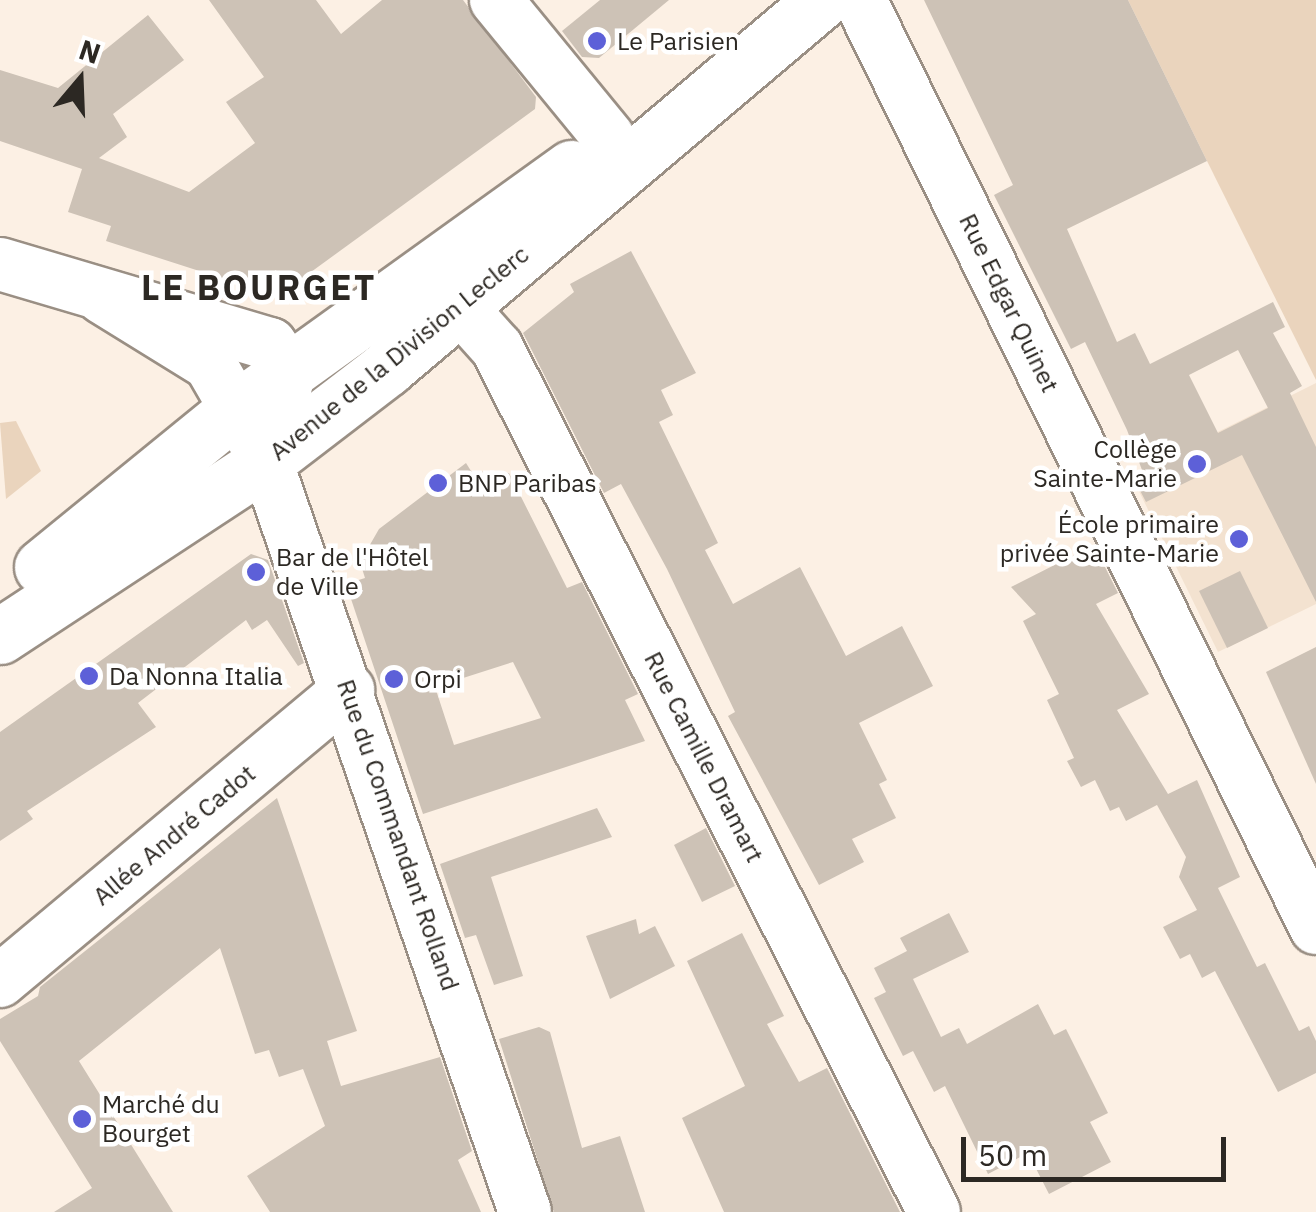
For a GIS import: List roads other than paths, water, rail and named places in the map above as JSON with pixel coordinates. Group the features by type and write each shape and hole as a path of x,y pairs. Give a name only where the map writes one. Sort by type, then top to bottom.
{"main road":[{"name":"Avenue de la Division Leclerc","path":"0,599 236,410 608,137 776,0"},
{"name":"Avenue de la Division Leclerc","path":"0,636 266,460 462,309 822,0"}],"street":[{"path":"496,0 608,137"},
{"name":"Rue Edgar Quinet","path":"860,0 1316,928"},
{"path":"0,264 103,298 270,344 290,371 266,460"},
{"name":"Rue du Commandant Rolland","path":"103,298 210,364 266,460 524,1212"},
{"name":"Rue Camille Dramart","path":"462,309 496,348 934,1212"},
{"name":"Allée André Cadot","path":"0,981 348,690"}],"place":[{"name":"Le Parisien","path":"597,41"},
{"name":"Collège Sainte-Marie","path":"1197,464"},
{"name":"BNP Paribas","path":"438,483"},
{"name":"École primaire privée Sainte-Marie","path":"1239,539"},
{"name":"Bar de l'Hôtel de Ville","path":"256,572"},
{"name":"Da Nonna Italia","path":"89,676"},
{"name":"Orpi","path":"394,679"},
{"name":"Marché du Bourget","path":"82,1119"}],"district":[{"name":"LE BOURGET","path":"259,287"}]}
